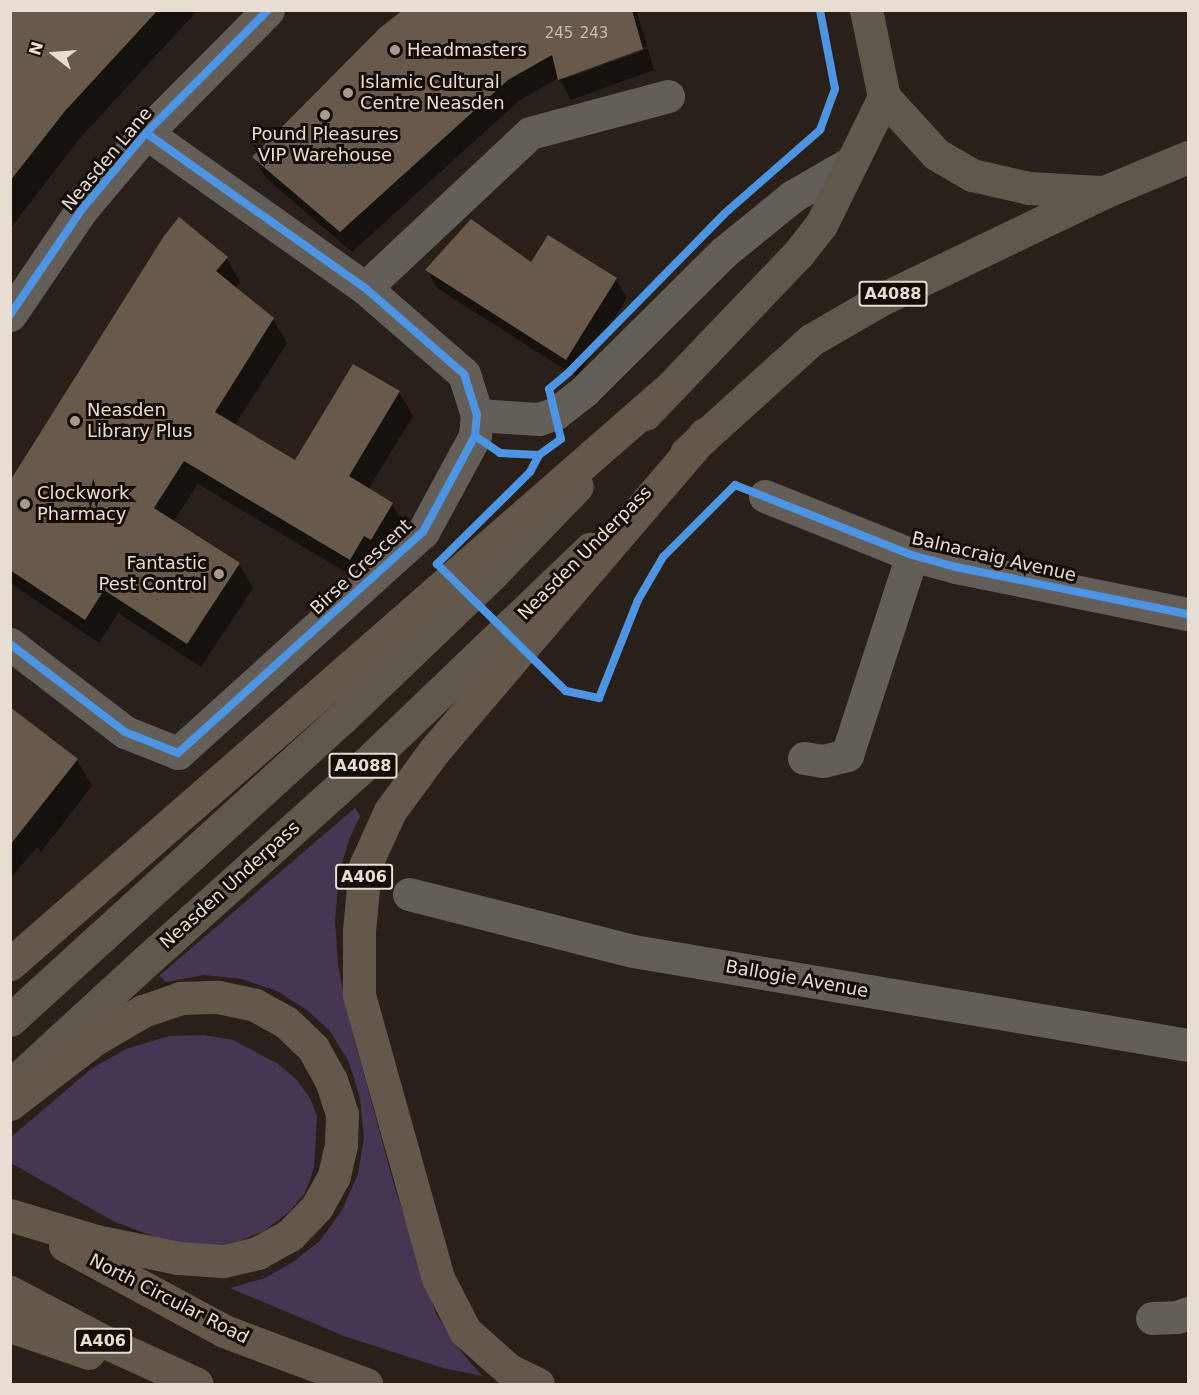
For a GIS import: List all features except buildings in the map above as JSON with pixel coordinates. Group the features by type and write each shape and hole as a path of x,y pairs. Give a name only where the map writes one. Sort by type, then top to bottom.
{"highway":[{"path":"10,964 665,392"},
{"name":"A406","path":"538,1384 509,1370 465,1331 438,1278 359,995 359,931 365,866 390,811 434,751 705,434"},
{"path":"10,1104 95,1039 143,1011 180,998 218,997 255,1005 286,1022 313,1048 331,1080 342,1114 341,1145 334,1176 317,1207 291,1235 258,1253 222,1261 178,1258 96,1241 10,1215"},
{"name":"North Circular Road","path":"10,1215 224,1332 366,1384"},
{"name":"A406","path":"10,1293 103,1341 198,1384"},
{"name":"A406","path":"10,1326 182,1384"}],"main road":[{"path":"866,10 884,97"},
{"name":"A4088","path":"10,1020 333,727 492,574 804,247 821,225 884,97 936,154 972,175 1029,188 1104,192 1188,157"},
{"name":"Neasden Underpass","path":"10,1086 373,757 527,611 705,434 811,340 880,300 1104,192"}],"street":[{"name":"Neasden Lane","path":"10,315 82,209 146,133 268,10"},
{"path":"365,288 530,133 668,96"},
{"name":"Birse Crescent","path":"10,644 126,732 178,753 423,532 475,436 477,415 464,374 365,288 146,133"},
{"path":"477,415 539,419 556,413 585,390 724,252 793,196 852,162"},
{"name":"Balnacraig Avenue","path":"765,496 912,555 956,567 1188,614"},
{"path":"804,758 823,761 847,755 912,555"},
{"name":"Ballogie Avenue","path":"409,894 633,951 1188,1046"},
{"path":"1152,1318 1177,1317 1188,1313"}],"shaded area":[{"path":"355,808 360,816 349,840 339,873 335,920 338,965 348,1015 394,1185 436,1314 459,1349 482,1376 443,1368 344,1336 230,1288 265,1278 293,1262 320,1241 342,1210 358,1174 364,1138 360,1098 349,1062 330,1031 307,1010 277,991 242,979 203,975 166,982 159,976"},
{"path":"203,1035 233,1040 278,1064 296,1079 310,1098 317,1116 314,1168 305,1193 289,1212 264,1231 239,1241 210,1247 177,1245 115,1222 11,1163 10,1138 91,1069 126,1049 169,1036"}],"cycle path":[{"path":"10,315 82,209 146,133 268,10"},
{"path":"539,455 561,439 549,389 569,372 724,214 820,130 835,89 820,10"},
{"path":"10,644 125,732 178,753 423,532 475,436 477,415 464,374 365,288 146,133"},
{"path":"475,436 500,453 539,455 530,472 437,564 566,691 599,698 638,600 663,557 735,485 912,555 956,567 1188,614"}],"place":[{"name":"Headmasters","path":"395,50"},
{"name":"Islamic Cultural Centre Neasden","path":"348,93"},
{"name":"Pound Pleasures VIP Warehouse","path":"325,115"},
{"name":"Neasden Library Plus","path":"75,421"},
{"name":"Clockwork Pharmacy","path":"25,504"},
{"name":"Fantastic Pest Control","path":"219,574"}]}
